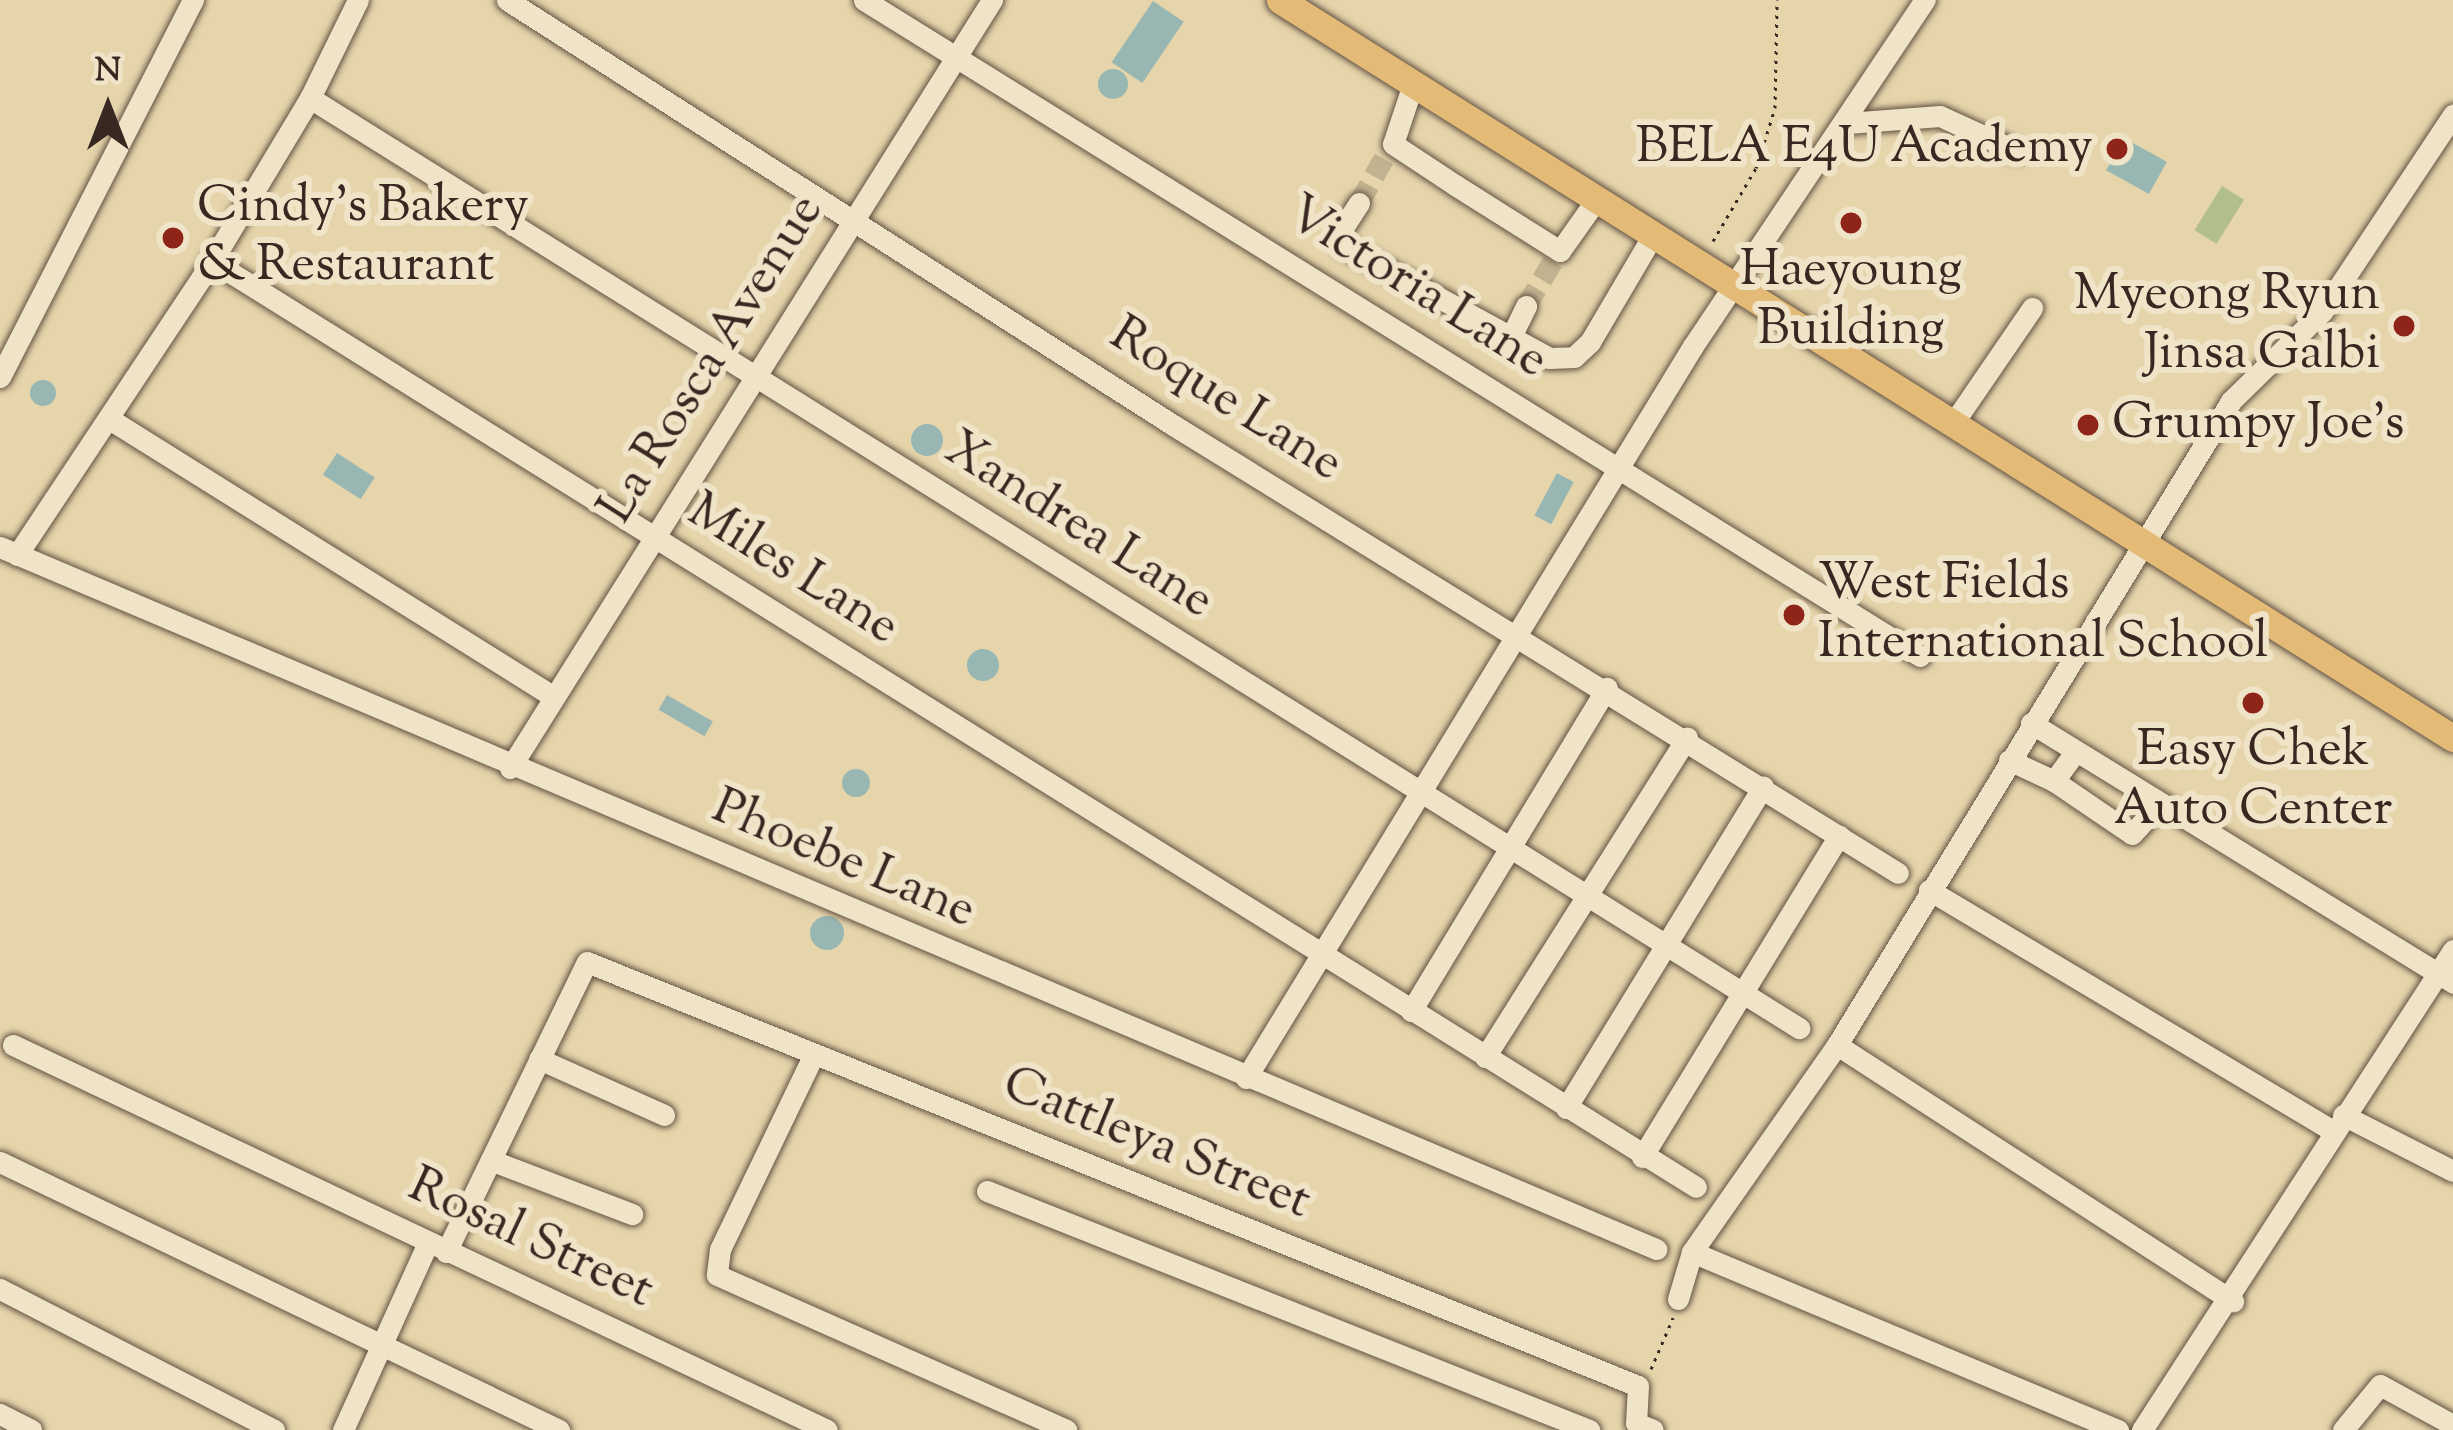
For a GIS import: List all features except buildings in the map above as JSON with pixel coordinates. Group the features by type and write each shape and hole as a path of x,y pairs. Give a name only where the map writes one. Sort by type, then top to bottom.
{"main road":[{"path":"1280,0 2453,738"}],"street":[{"path":"0,377 193,0"},
{"path":"8,551 111,420 212,261 310,98 358,0"},
{"name":"Roque Lane","path":"507,0 1173,425 1522,633 1898,873"},
{"name":"Victoria Lane","path":"864,0 1919,656"},
{"name":"La Rosca Avenue","path":"510,768 992,0"},
{"path":"1246,1078 1734,284 1925,0"},
{"path":"1413,84 1388,151 1557,256 1596,200"},
{"name":"Xandrea Lane","path":"310,98 1584,899 1799,1028"},
{"path":"1678,1299 1692,1252 1837,1046 2231,401 2322,312 2453,115"},
{"path":"1846,123 1940,116 2016,152"},
{"path":"1359,203 1341,231 1344,246 1509,341 1549,358 1574,357 1653,235"},
{"name":"Miles Lane","path":"212,261 1696,1187"},
{"path":"1509,341 1526,306"},
{"path":"1952,425 2032,308"},
{"path":"111,420 554,697"},
{"name":"Phoebe Lane","path":"8,551 510,768 1656,1250"},
{"path":"1412,1011 1607,688"},
{"path":"2031,723 2446,978"},
{"path":"1485,1057 1687,738"},
{"path":"2054,781 2074,753"},
{"path":"2008,760 2054,781 2132,834 2160,803"},
{"path":"1566,1108 1763,787"},
{"path":"1642,1157 1839,835"},
{"path":"1929,890 2338,1123 2453,1171"},
{"path":"2142,1430 2233,1301 2338,1123 2446,978 2453,950"},
{"name":"Cattleya Street","path":"539,1059 587,962 1641,1388"},
{"name":"Rosal Street","path":"13,1045 827,1430"},
{"path":"1837,1046 2233,1301"},
{"path":"813,1056 720,1249 717,1275 1066,1430"},
{"path":"343,1430 437,1248 493,1161 539,1059 664,1114"},
{"path":"493,1161 632,1214"},
{"path":"0,1162 559,1430"},
{"path":"986,1191 1589,1430"},
{"path":"1692,1252 2118,1430"},
{"path":"0,1289 274,1430"},
{"path":"2343,1430 2380,1385 2453,1424"},
{"path":"1641,1388 1641,1428"},
{"path":"0,1414 32,1430"}],"path":[{"path":"1699,263 1741,198 1766,136 1779,75 1777,0"},
{"path":"1641,1388 1678,1299"}],"green space":[{"path":"2222,186 2244,200 2216,244 2194,230"}],"water":[{"path":"1153,1 1184,22 1142,83 1112,62"},
{"path":"1113,69 1128,84 1113,99 1098,84"},
{"path":"2124,138 2167,162 2149,194 2106,170"},
{"path":"43,380 56,393 43,406 30,393"},
{"path":"927,424 938,429 943,440 938,451 927,456 916,451 911,440 916,429"},
{"path":"337,453 375,478 361,499 323,475"},
{"path":"1557,473 1574,482 1551,524 1534,515"},
{"path":"983,649 994,654 999,665 994,676 983,681 972,676 967,665 972,654"},
{"path":"667,695 713,722 704,736 658,710"},
{"path":"856,769 866,773 870,783 866,793 856,797 846,793 842,783 846,773"},
{"path":"827,916 839,921 844,933 839,945 827,950 815,945 810,933 815,921"}],"tunnel":[{"path":"1359,203 1384,158"},
{"path":"1526,306 1553,261"}],"place":[{"name":"BELA E4U Academy","path":"2117,149"},
{"name":"Haeyoung Building","path":"1851,223"},
{"name":"Cindy's Bakery & Restaurant","path":"173,238"},
{"name":"Myeong Ryun Jinsa Galbi","path":"2404,326"},
{"name":"Grumpy Joe's","path":"2088,425"},
{"name":"West Fields International School","path":"1794,615"},
{"name":"Easy Chek Auto Center","path":"2253,703"}]}
